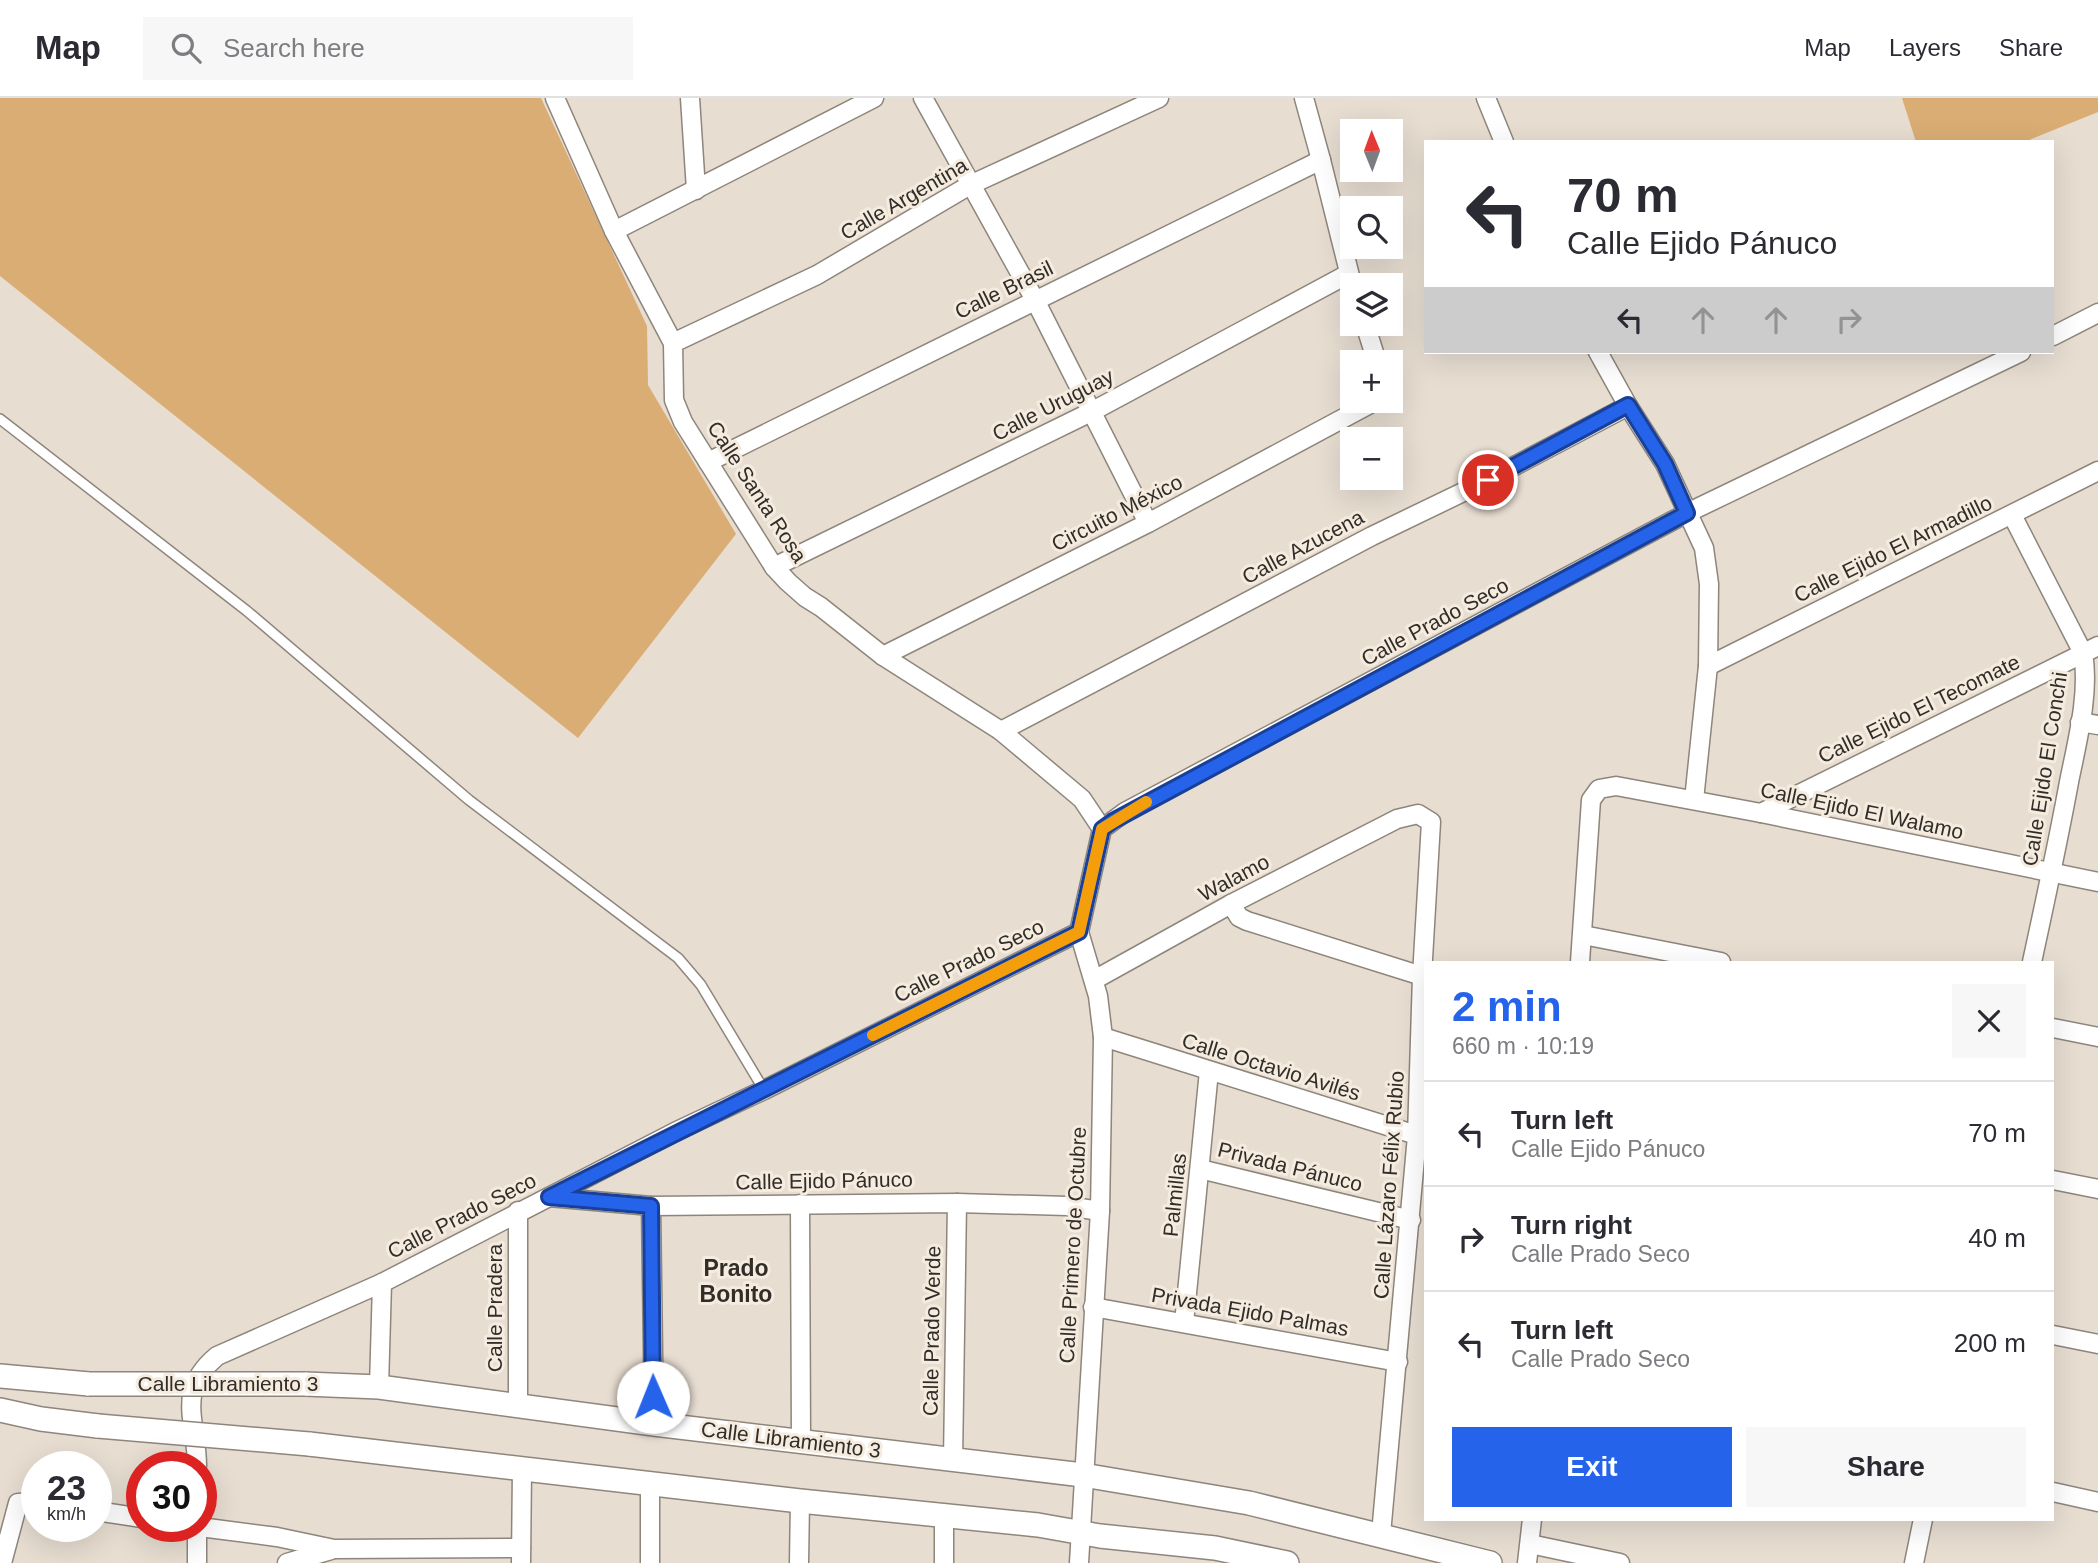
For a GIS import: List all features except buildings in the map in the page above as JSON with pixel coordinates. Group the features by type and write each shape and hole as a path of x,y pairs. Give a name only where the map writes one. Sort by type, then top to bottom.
{"street":[{"name":"Calle Santa Rosa","path":"555,98 614,231 673,343 674,400 683,422 774,567 805,597 883,656 1001,732 1082,799 1102,829"},
{"path":"690,98 696,190"},
{"path":"614,231 874,98"},
{"path":"923,98 1035,300 1148,523"},
{"name":"Calle Argentina","path":"673,343 817,275 970,185 1159,98"},
{"path":"1304,98 1349,273"},
{"path":"1486,98 1503,140"},
{"name":"Calle Brasil","path":"708,462 1321,160"},
{"name":"Calle Uruguay","path":"774,567 1340,287"},
{"path":"2054,335 2098,313"},
{"path":"1599,354 1665,464 1704,548 1709,584 1708,666 1693,800"},
{"name":"Calle Prado Seco","path":"196,1451 191,1406 193,1389 203,1368 217,1356 382,1283 676,1132 1079,932 1102,829 1137,806 1687,513 2017,354"},
{"name":"Calle Azucena","path":"1001,732 1628,405"},
{"name":"Circuito México","path":"883,656 1148,523 1352,413"},
{"name":"Calle Ejido El Armadillo","path":"1708,666 2098,471"},
{"name":"Calle Ejido El Conchi","path":"2012,515 2091,650 2052,873 2032,961"},
{"name":"Calle Ejido El Tecomate","path":"1761,813 2091,650"},
{"path":"2080,722 2098,725"},
{"name":"Calle Ejido El Walamo","path":"1583,935 1591,800 1599,789 1616,786 2098,882"},
{"name":"Walamo","path":"1094,980 1231,904 1397,819 1418,814 1431,822 1431,839"},
{"name":"Calle Lázaro Félix Rubio","path":"1381,1534 1411,1220 1422,1137 1422,976 1431,839"},
{"path":"1231,904 1239,917 1247,922 1422,976"},
{"name":"Calle Primero de Octubre","path":"1079,932 1094,980 1103,1037 1101,1211 1079,1563"},
{"path":"1580,961 1583,935 1716,961"},
{"path":"2054,1028 2098,1037"},
{"name":"Calle Octavio Avilés","path":"1103,1037 1422,1137"},
{"name":"Palmillas","path":"1184,1323 1209,1071"},
{"name":"Privada Pánuco","path":"1200,1169 1411,1220"},
{"path":"2054,1180 2098,1189"},
{"name":"Calle Ejido Pánuco","path":"549,1197 651,1206 957,1203 1067,1206 1101,1211"},
{"name":"Calle Prado Verde","path":"954,1460 957,1203"},
{"path":"800,1204 801,1441"},
{"path":"651,1206 654,1424"},
{"name":"Calle Pradera","path":"518,1212 518,1406"},
{"path":"379,1387 382,1283"},
{"name":"Privada Ejido Palmas","path":"1093,1307 1398,1362"},
{"path":"2054,1335 2098,1344"},
{"name":"Calle Libramiento 3","path":"0,1376 89,1384 305,1384 379,1387 654,1424 1083,1475 1249,1503 1490,1563"},
{"path":"0,1410 41,1419 98,1426 309,1444 1082,1531 1100,1536 1215,1548 1287,1563"},
{"path":"217,1529 277,1537 334,1549 521,1556 523,1469"},
{"path":"650,1483 650,1563"},
{"path":"2054,1492 2098,1502"},
{"path":"799,1563 800,1501"},
{"path":"2,1563 18,1503 21,1503"},
{"path":"944,1516 944,1563"},
{"path":"1527,1563 1532,1521"},
{"path":"1914,1563 1923,1521"},
{"path":"196,1542 197,1563"},
{"path":"1530,1544 1620,1563"},
{"path":"287,1563 334,1549"}],"lane":[{"path":"0,419 247,611 469,800 678,958 701,985 764,1090"}],"shaded area":[{"path":"0,98 541,98 647,326 648,385 736,534 578,738 0,276"},
{"path":"1902,98 2098,98 2098,112 2029,140 1915,140"}],"slow traffic":[{"path":"873,1035 1079,932 1102,829 1146,802"}],"district":[{"name":"Prado Bonito","path":"736,1281"}],"route":[{"path":"653,1397 651,1206 549,1197 1079,932 1102,829 1113,821 1687,513 1665,464 1628,405 1488,480"}]}
